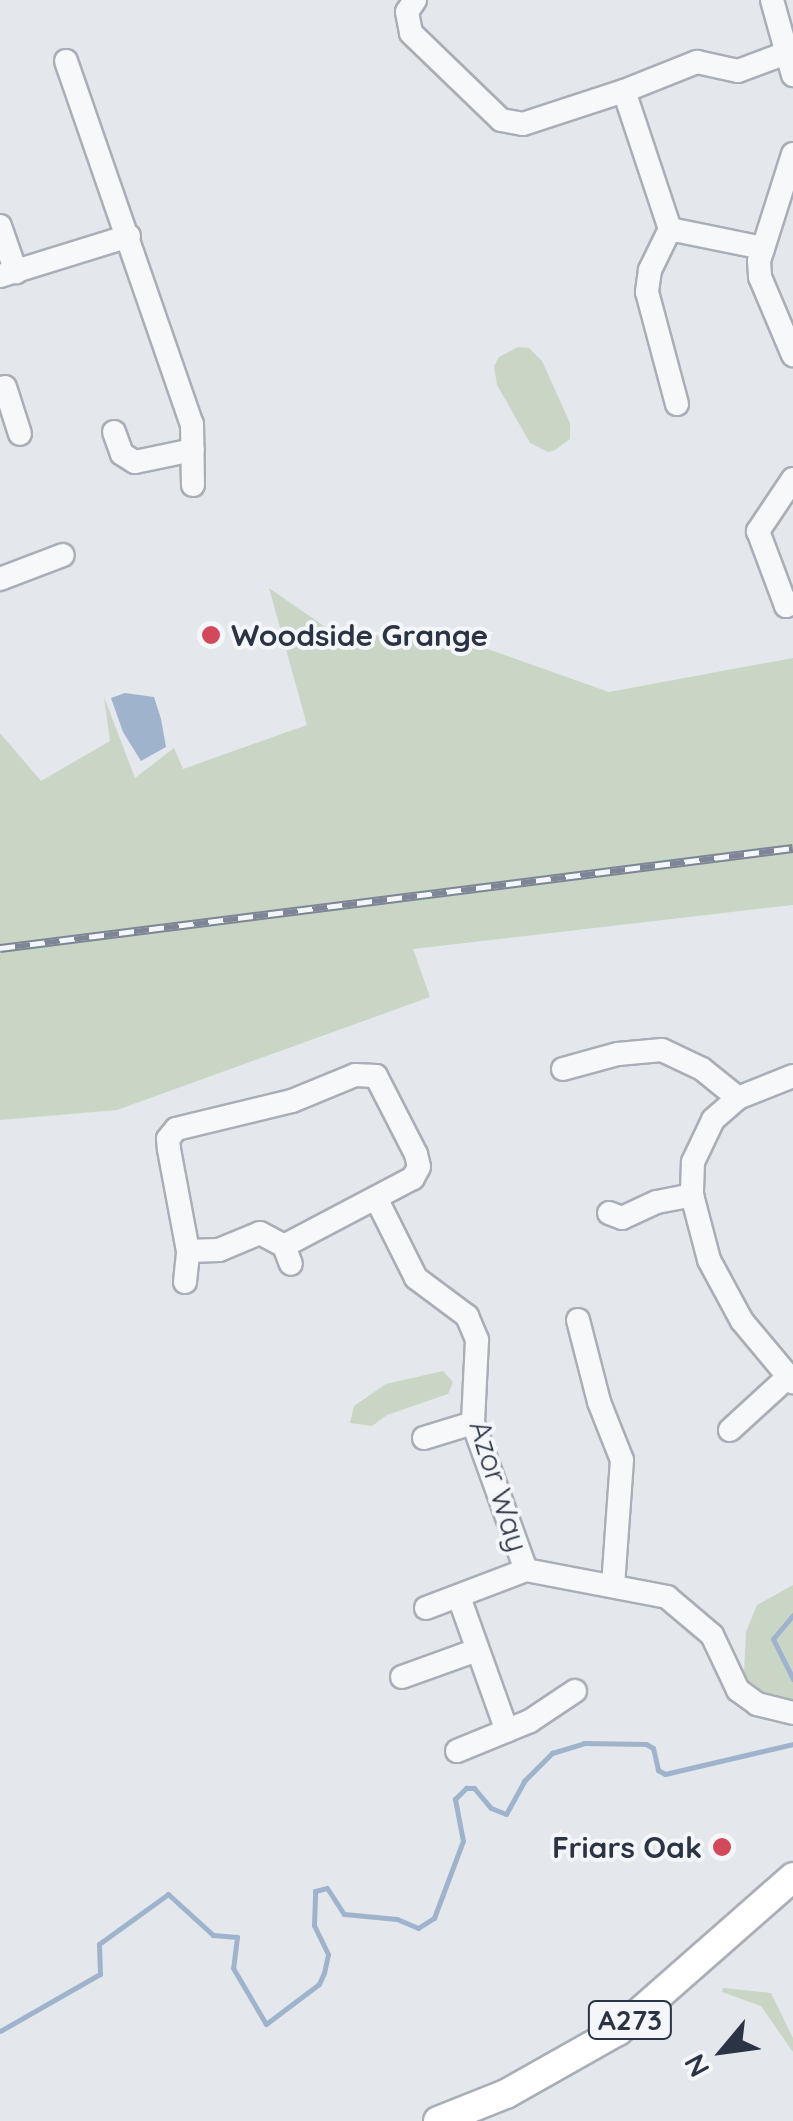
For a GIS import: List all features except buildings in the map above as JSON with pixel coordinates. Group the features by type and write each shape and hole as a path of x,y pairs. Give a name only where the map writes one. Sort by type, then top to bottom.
{"main road":[{"name":"A273","path":"438,2121 506,2094 618,2031 793,1877"}],"street":[{"path":"416,0 406,12 411,33 501,120 524,124 624,92 697,62 738,70 791,64 772,0"},
{"path":"66,61 192,424 193,485"},
{"path":"624,92 670,229 650,270 647,292 677,404"},
{"path":"793,154 764,248 760,277 793,355"},
{"path":"0,226 8,274 129,236"},
{"path":"670,229 764,248"},
{"path":"5,387 12,422"},
{"path":"114,432 122,454 135,462 192,450"},
{"path":"793,480 758,530 786,606 793,603"},
{"path":"0,579 63,554"},
{"path":"563,1069 618,1054 662,1050 702,1069 738,1098"},
{"path":"185,1282 186,1240 168,1139 176,1129 292,1101 356,1074 376,1076 416,1154 418,1167 413,1178 288,1255 260,1234 219,1250 186,1240"},
{"path":"730,1430 791,1380 742,1321 709,1260 692,1195 693,1162 713,1120 738,1098 793,1076"},
{"name":"Azor Way","path":"387,1192 416,1278 466,1316 477,1340 474,1422 526,1570"},
{"path":"608,1213 622,1218 657,1202 692,1195"},
{"path":"578,1320 598,1402 622,1460 613,1585"},
{"path":"424,1438 474,1422"},
{"path":"426,1608 526,1570 666,1598 696,1618 712,1635 738,1690 756,1704 793,1712"},
{"path":"459,1597 507,1731"},
{"path":"402,1677 477,1650"},
{"path":"456,1752 507,1731 576,1691"}],"green space":[{"path":"518,347 529,348 542,361 570,423 570,439 555,450 548,452 530,443 497,385 494,366 499,357"},
{"path":"269,588 334,633 465,641 609,692 793,658 793,905 413,949 430,997 117,1110 0,1120 0,733 41,781 110,741 104,697 135,778 174,748 183,769 307,725"},
{"path":"443,1371 453,1382 448,1394 387,1415 372,1426 350,1423 354,1406 386,1384"},
{"path":"793,1585 793,1720 751,1707 744,1673 746,1632 757,1605"},
{"path":"723,1988 771,1993 793,2038 793,2052 761,2006 722,1992"}],"water":[{"path":"125,693 154,697 161,719 166,747 141,761 123,732 111,698"}],"waterway":[{"path":"793,1615 773,1639 793,1679"},
{"path":"0,2031 100,1974 99,1944 168,1894 213,1935 237,1937 233,1968 266,2024 319,1984 324,1973 328,1954 314,1925 315,1891 327,1888 344,1914 397,1919 418,1928 434,1918 463,1841 455,1799 466,1788 474,1788 491,1808 506,1814 524,1781 552,1753 584,1743 646,1744 653,1748 658,1770 665,1774 793,1744"}],"railway":[{"path":"0,948 793,848"}],"place":[{"name":"Woodside Grange","path":"211,635"},
{"name":"Friars Oak","path":"722,1847"}]}
